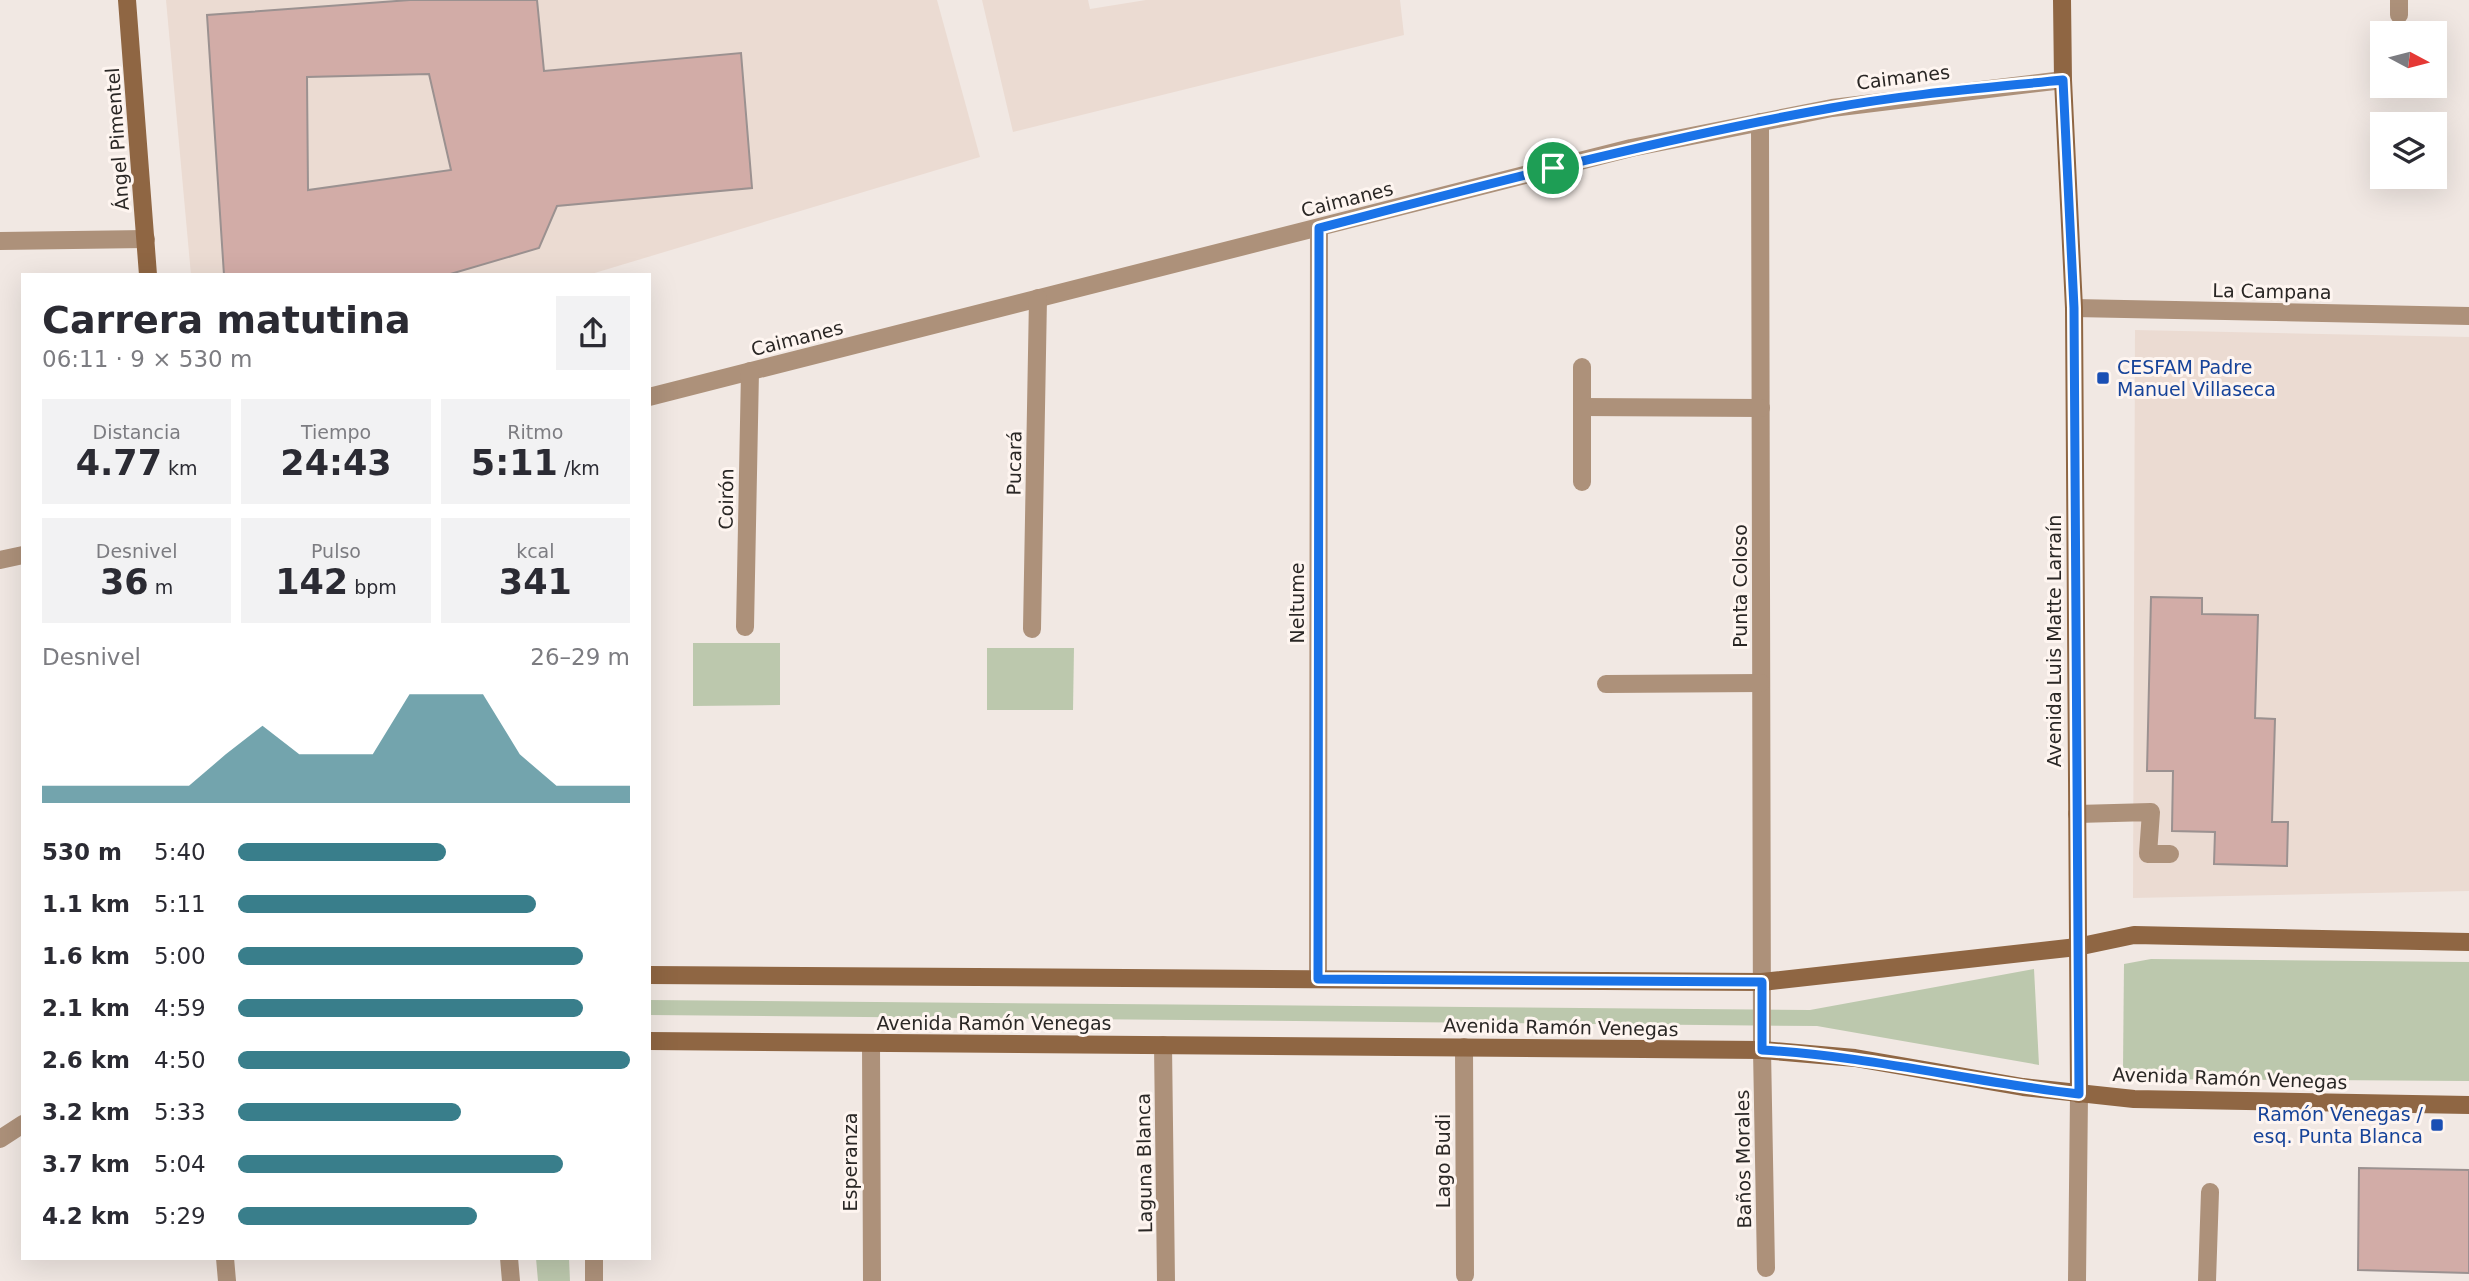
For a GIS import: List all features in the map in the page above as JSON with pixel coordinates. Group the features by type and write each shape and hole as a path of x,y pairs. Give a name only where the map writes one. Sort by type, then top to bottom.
{"street":[{"name":"Ángel Pimentel","path":"127,0 148,273"},
{"name":"Avenida Luis Matte Larraín","path":"2062,0 2063,80 2074,308 2079,1094 2077,1281"},
{"name":"Caimanes","path":"651,396 1631,148 1902,97 2063,80"},
{"name":"Punta Coloso","path":"1760,122 1762,1050"},
{"name":"Neltume","path":"1318,979 1319,228"},
{"path":"0,241 146,239"},
{"name":"Pucará","path":"1032,629 1038,298"},
{"name":"La Campana","path":"2074,308 2469,316"},
{"path":"1582,367 1582,482"},
{"name":"Coirón","path":"745,627 750,371"},
{"path":"1582,407 1761,408"},
{"path":"0,560 21,555"},
{"path":"1606,684 1761,683"},
{"path":"2077,814 2151,812 2148,854 2170,854"},
{"path":"651,975 1762,982 2077,947 2133,935 2469,942"},
{"name":"Avenida Ramón Venegas","path":"651,1041 1762,1050 1855,1058 2023,1087 2134,1099 2469,1105"},
{"name":"Esperanza","path":"871,1043 872,1281"},
{"name":"Laguna Blanca","path":"1163,1045 1166,1281"},
{"name":"Lago Budi","path":"1464,1047 1465,1275"},
{"name":"Baños Morales","path":"1762,1050 1766,1268"},
{"path":"0,1139 21,1125"},
{"path":"2207,1281 2210,1192"},
{"path":"225,1260 227,1281"},
{"path":"509,1260 511,1281"},
{"path":"594,1260 594,1281"}],"shaded area":[{"path":"166,0 937,0 980,157 595,273 191,273"},
{"path":"982,0 1088,0 1090,9 1146,0 1400,0 1404,35 1013,132"},
{"path":"2135,330 2469,337 2469,891 2133,898"}],"green space":[{"path":"693,643 780,643 780,705 693,706"},
{"path":"987,648 1074,648 1073,710 987,710"},
{"path":"2151,959 2469,962 2469,1081 2146,1079 2123,1068 2124,964"},
{"path":"2034,969 2039,1065 1817,1026 651,1015 651,1000 1810,1010"},
{"path":"536,1260 569,1260 570,1281 538,1281"}],"building":[{"path":"410,0 537,0 544,71 741,53 752,188 557,206 539,248 454,273 224,273 207,15","holes":["429,74 451,170 308,190 307,77"]},
{"path":"2151,597 2202,598 2202,614 2258,615 2255,718 2275,719 2272,822 2288,822 2287,866 2214,864 2215,832 2172,831 2173,771 2147,771"},
{"path":"2359,1168 2469,1170 2469,1273 2358,1270"}],"place":[{"name":"CESFAM Padre Manuel Villaseca","path":"2103,378"},
{"name":"Ramón Venegas / esq. Punta Blanca","path":"2437,1125"}],"route":[{"path":"2063,80 2074,308 2079,1094 1855,1058 1762,1050 1762,982 1318,979 1319,228 1553,168 1631,148 1832,108 1902,97 2063,80"}]}
